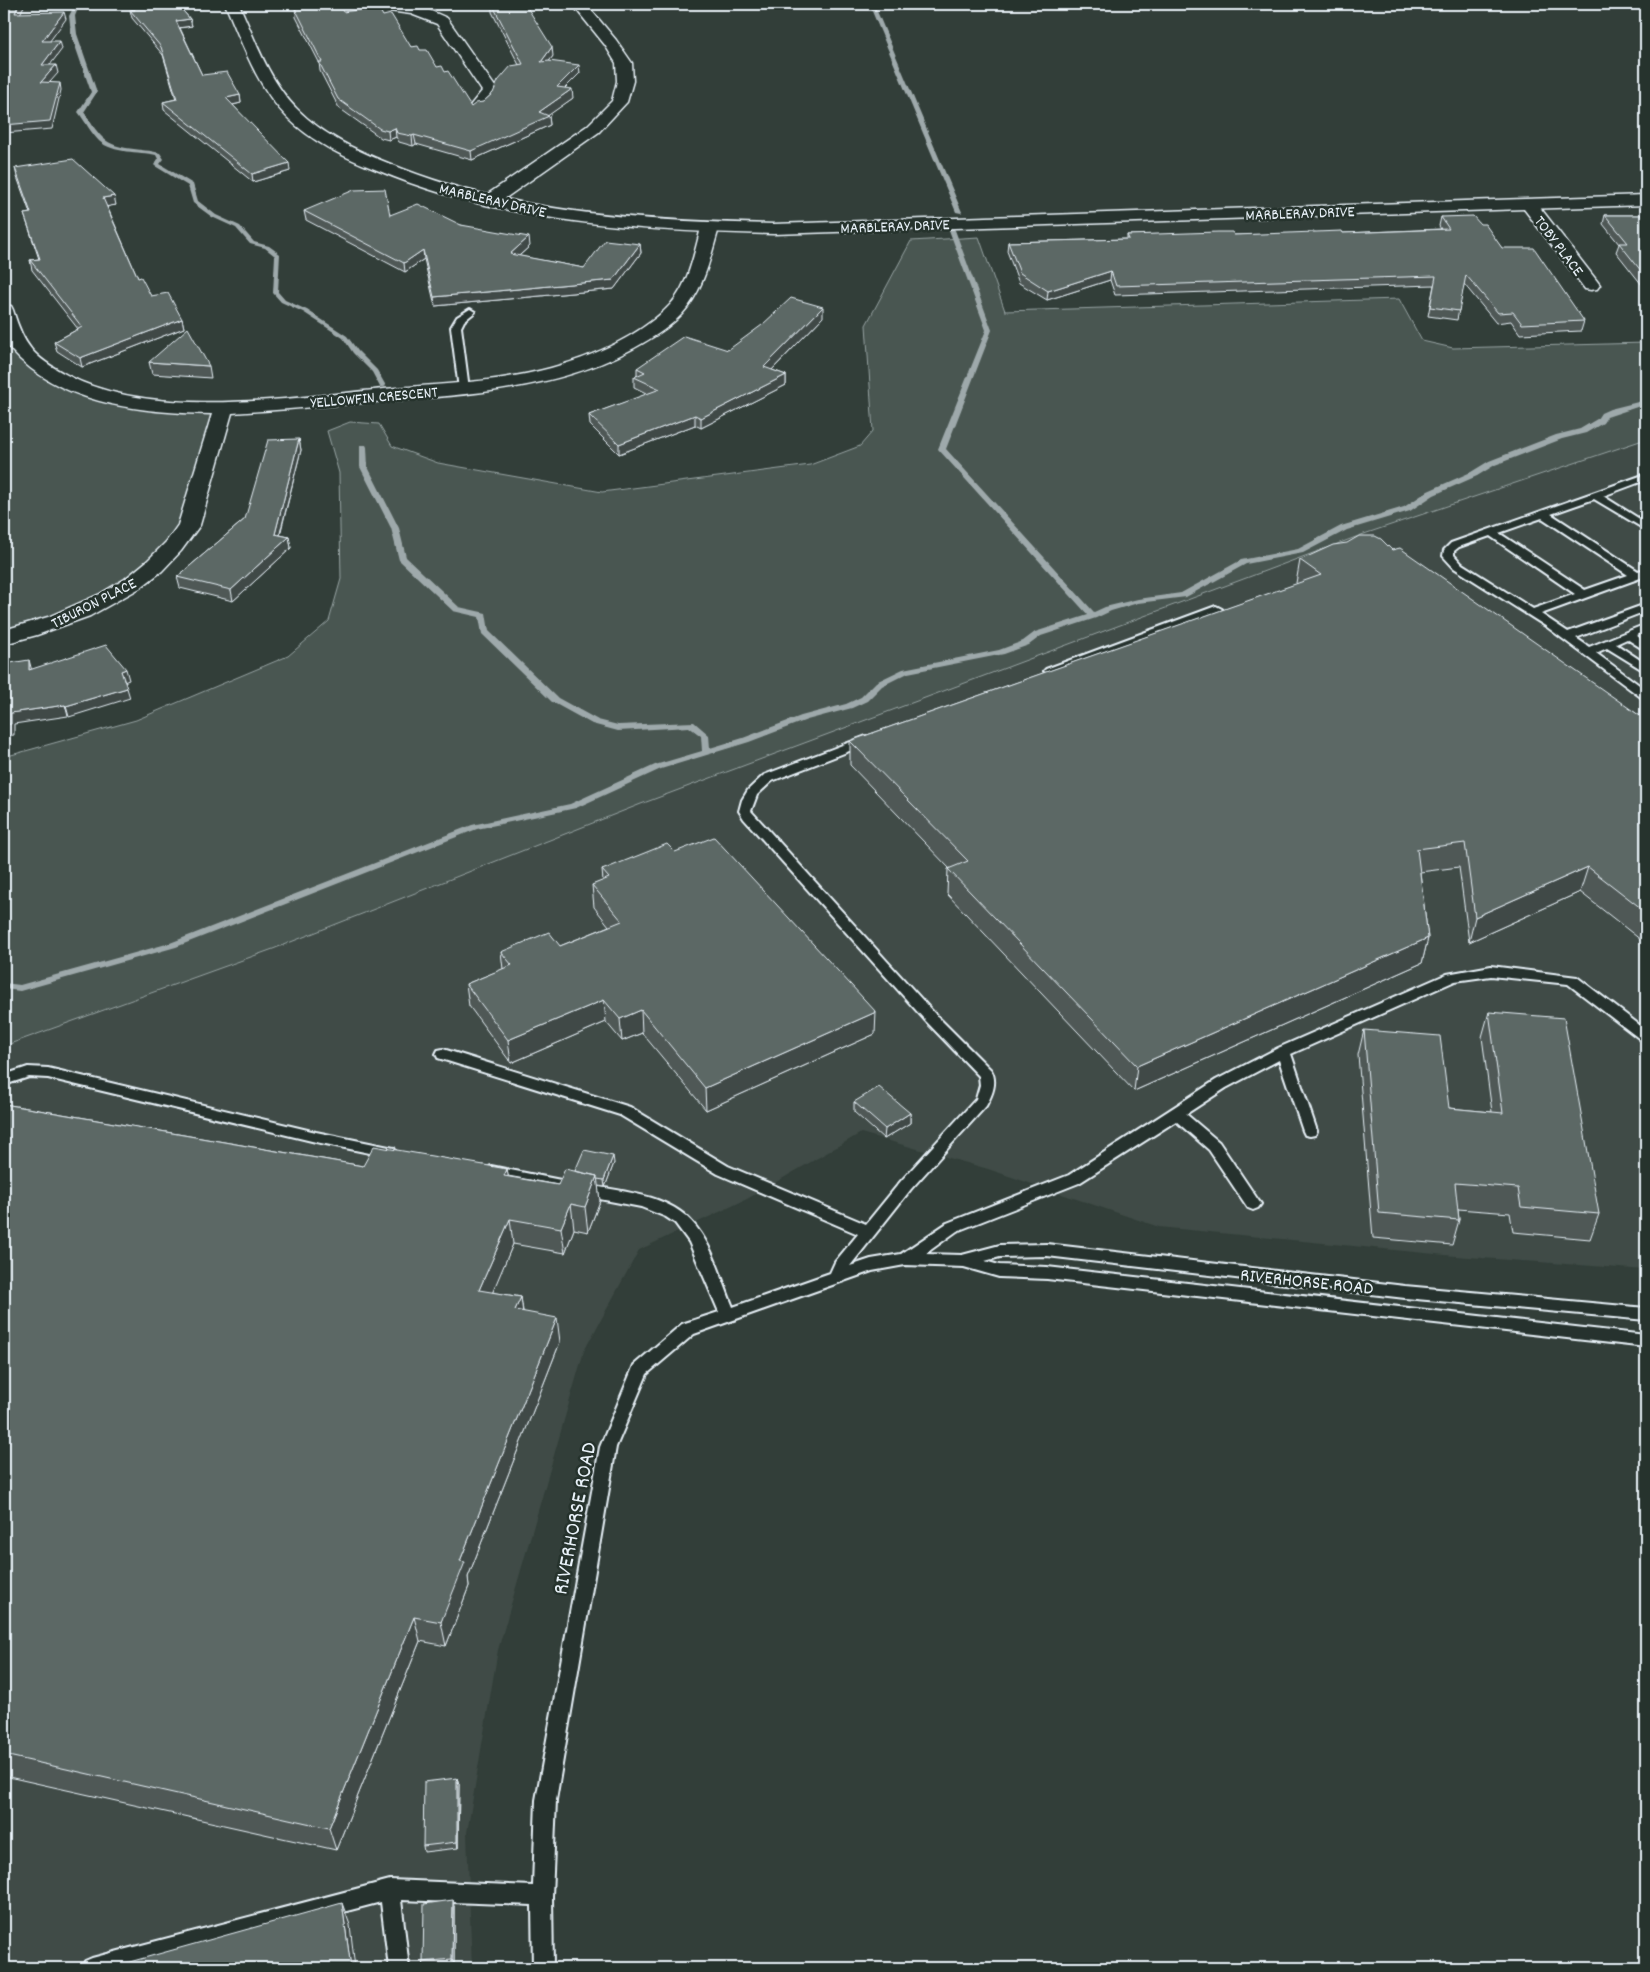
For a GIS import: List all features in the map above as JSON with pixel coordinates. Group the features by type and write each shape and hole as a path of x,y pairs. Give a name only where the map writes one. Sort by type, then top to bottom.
{"street":[{"name":"MARBLERAY DRIVE","path":"232,4 270,85 284,104 309,127 330,141 379,166 422,182 532,209 594,218 710,228 824,227 1646,200"},
{"path":"367,4 412,9 442,21 490,91 487,98 477,107"},
{"path":"490,200 593,129 619,102 625,81 624,64 611,43 579,4"},
{"name":"TOBY PLACE","path":"1529,204 1591,285"},
{"name":"YELLOWFIN CRESCENT","path":"4,310 19,347 32,361 48,373 70,383 101,393 160,405 187,408 224,408 464,389 549,374 629,345 675,311 686,296 695,281 710,228"},
{"name":"TIBURON PLACE","path":"4,637 46,626 108,598 138,580 180,541 189,525 224,408"}],"lane":[{"path":"464,389 456,327 460,319 470,312"},
{"path":"1646,478 1455,545 1450,550 1448,556 1458,566 1567,637 1646,695"},
{"path":"1595,495 1646,527"},
{"path":"1543,514 1641,573"},
{"path":"1491,532 1584,595"},
{"path":"1532,613 1641,573"},
{"path":"1567,637 1646,607"},
{"path":"1040,675 1216,609"},
{"path":"1588,652 1646,627"},
{"path":"1628,635 1646,648"},
{"path":"1608,644 1646,669"},
{"path":"835,1278 840,1266 906,1185 981,1102 987,1089 986,1074 928,1016 745,811 752,793 768,778 874,737"},
{"path":"905,1259 952,1227 1074,1179 1222,1084 1283,1052 1452,977 1484,971 1572,980 1646,1037"},
{"path":"1283,1052 1310,1131"},
{"path":"443,1054 625,1111 723,1170 868,1232"},
{"path":"4,1080 28,1072 48,1072 316,1137 402,1154"},
{"path":"1176,1114 1214,1146 1253,1204"},
{"path":"478,1169 641,1201 661,1208 680,1219 695,1236 728,1315"},
{"name":"RIVERHORSE ROAD","path":"964,1261 1000,1251 1047,1250 1405,1292 1646,1314"},
{"name":"RIVERHORSE ROAD","path":"543,1968 542,1896 546,1800 608,1447 640,1370 688,1329 871,1265 905,1259 964,1261 999,1271 1047,1273 1646,1341"},
{"path":"92,1968 390,1890 542,1896"},
{"path":"390,1890 399,1968"}],"shaded area":[{"path":"979,237 1005,311 1399,299 1422,341 1453,348 1646,343 1646,439 1364,534 641,804 273,949 4,1046 4,757 136,720 288,656 329,621 341,579 339,473 327,431 350,422 379,424 392,446 438,463 602,492 810,465 860,446 873,431 866,325 911,241"},
{"path":"4,318 16,348 98,395 220,410 186,526 133,582 43,626 4,636"},
{"path":"1646,439 1646,1270 1455,1256 1159,1227 988,1169 861,1133 747,1199 639,1250 584,1351 498,1650 467,1833 472,1968 4,1968 4,1046 273,949 641,804 1364,534"}],"building":[{"path":"4,4 19,4 15,13 64,12 42,41 60,41 42,65 56,65 41,82 60,83 50,121 4,125"},
{"path":"132,4 177,4 190,19 176,21 202,75 227,72 240,95 226,98 289,163 252,174 163,102 177,99 161,47 130,10 135,10"},
{"path":"339,4 343,12 378,7 383,16 391,14 411,47 418,46 420,50 427,50 437,67 442,66 445,72 448,71 471,107 476,103 483,102 493,93 498,81 511,66 523,64 492,4 525,4 552,47 541,62 549,61 579,65 557,87 572,89 539,112 549,116 471,151 414,135 397,133 395,128 388,131 380,129 338,99 295,8"},
{"path":"73,159 114,196 103,198 138,278 141,277 151,296 168,293 182,319 80,358 54,342 82,327 30,260 40,259 24,214 31,213 15,168"},
{"path":"385,189 390,215 418,204 461,225 529,237 510,254 584,268 605,240 640,244 613,280 434,297 423,250 404,263 304,211 354,190"},
{"path":"1605,215 1646,215 1646,277 1619,243 1628,243"},
{"path":"1473,216 1480,224 1485,224 1502,248 1534,248 1584,321 1522,324 1513,312 1498,313 1466,275 1459,311 1430,307 1436,276 1116,286 1111,271 1048,291 1020,273 1008,242 1129,239 1127,235 1218,232 1232,232 1234,235 1449,229 1441,217"},
{"path":"791,298 823,307 764,367 786,375 701,418 695,415 619,444 589,415 660,389 634,377 645,372 637,368 684,336 728,350 762,325"},
{"path":"188,328 209,366 149,362"},
{"path":"299,439 275,534 289,537 231,590 177,577 245,519 268,440"},
{"path":"1359,536 1375,536 1392,550 1400,548 1646,720 1646,912 1588,867 1475,917 1465,843 1417,849 1428,938 1137,1066 948,869 968,861 850,741 1321,575 1300,560 1333,545 1347,543"},
{"path":"106,645 126,669 121,671 127,688 66,706 11,713 11,724 4,725 4,664 29,660 29,670"},
{"path":"714,837 876,1012 705,1088 641,1010 620,1019 604,1000 508,1040 466,984 512,965 501,952 549,932 560,946 622,921 592,885 609,878 602,870 667,844 675,852"},
{"path":"1489,1012 1564,1018 1599,1214 1521,1207 1518,1188 1455,1183 1459,1220 1379,1213 1364,1030 1440,1036 1449,1108 1503,1113"},
{"path":"879,1087 910,1113 885,1129 854,1102"},
{"path":"4,1104 363,1166 374,1146 507,1169 504,1176 558,1185 565,1169 597,1176 585,1207 571,1204 561,1228 510,1219 479,1290 521,1297 515,1310 557,1318 460,1561 465,1562 441,1622 414,1617 329,1828 4,1755"},
{"path":"584,1150 613,1156 604,1180 597,1179 597,1176 575,1171"},
{"path":"457,1778 457,1842 423,1846 424,1782"},
{"path":"453,1900 452,1959 423,1962 424,1904"},
{"path":"342,1903 351,1968 108,1968"}],"waterway":[{"path":"77,4 72,16 74,34 94,92 81,112 97,134 103,141 115,147 158,154 161,159 157,165 191,185 195,202 214,216 238,227 252,243 267,247 278,255 275,292 283,301 305,311 345,337 355,352 375,371 382,386"},
{"path":"871,4 959,212"},
{"path":"952,230 989,330 942,449 1093,616"},
{"path":"1093,616 1108,609 1138,601 1183,595 1244,562 1300,551 1344,528 1407,509 1431,493 1474,474 1492,463 1559,437 1583,431 1600,421 1604,415 1613,411 1646,402"},
{"path":"363,447 364,467 395,528 402,558 456,609 483,615 485,632 555,700 595,722 618,728 691,724 705,735 706,752"},
{"path":"4,986 20,988 173,945 475,827 573,806 658,767 746,740 804,718 849,706 864,699 879,684 906,671 1001,652 1026,643 1038,634 1093,616"}]}
